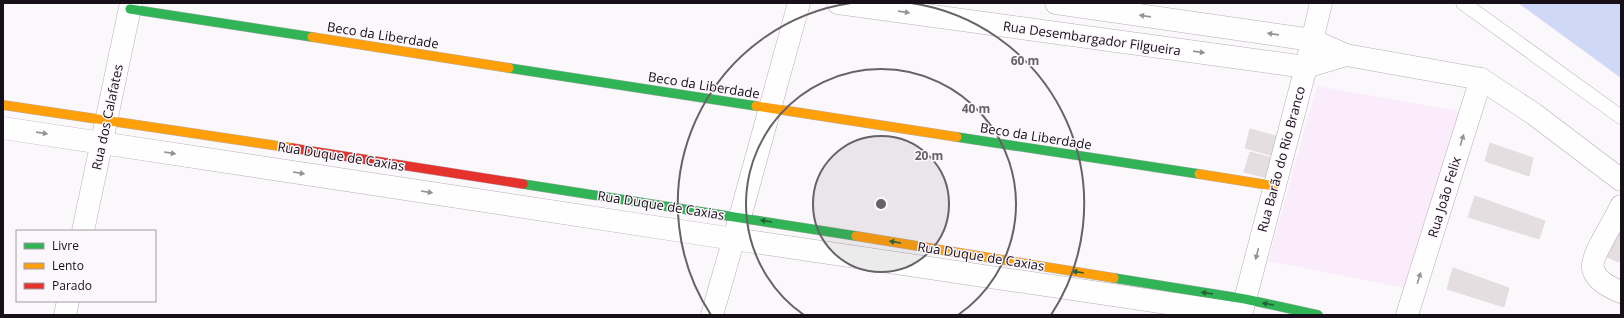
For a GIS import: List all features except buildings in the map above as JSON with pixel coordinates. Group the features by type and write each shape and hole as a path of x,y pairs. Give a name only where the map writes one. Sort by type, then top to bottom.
{"street":[{"path":"712,315 799,3"},
{"name":"Rua Desembargador Filgueira","path":"838,3 1306,67 1346,55"},
{"name":"Rua Desembargador Filgueira","path":"1056,3 1312,40 1346,55 1481,79"},
{"name":"Rua Barão do Rio Branco","path":"1242,309 1306,67 1321,3"},
{"name":"Beco da Liberdade","path":"130,6 770,109 1274,186"},
{"name":"Rua dos Calafates","path":"83,230 130,6"},
{"path":"1481,79 1534,114 1621,180"},
{"name":"Rua João Felix","path":"1407,315 1481,79"},
{"name":"Rua Duque de Caxias","path":"3,105 740,217 1242,309"},
{"name":"Rua Duque de Caxias","path":"3,128 734,239 1242,309 1318,315"},
{"path":"1621,206 1594,257 1593,268 1597,275 1609,286 1621,292"},
{"path":"65,315 68,302"}],"lane":[{"path":"1463,3 1621,117"}],"shaded area":[{"path":"1317,86 1464,112 1410,289 1268,261"}],"water":[{"path":"1518,3 1621,3 1621,78"}],"traffic: fast":[{"path":"130,9 312,37"},
{"path":"509,68 756,106"},
{"path":"957,137 1199,174"},
{"path":"523,184 856,236"},
{"path":"1114,278 1245,299 1318,315"}],"traffic: slow":[{"path":"312,37 509,68"},
{"path":"3,105 292,148"},
{"path":"756,106 957,137"},
{"path":"1199,174 1274,186"},
{"path":"856,236 1114,278"}],"traffic: jam":[{"path":"292,148 523,184"}]}
